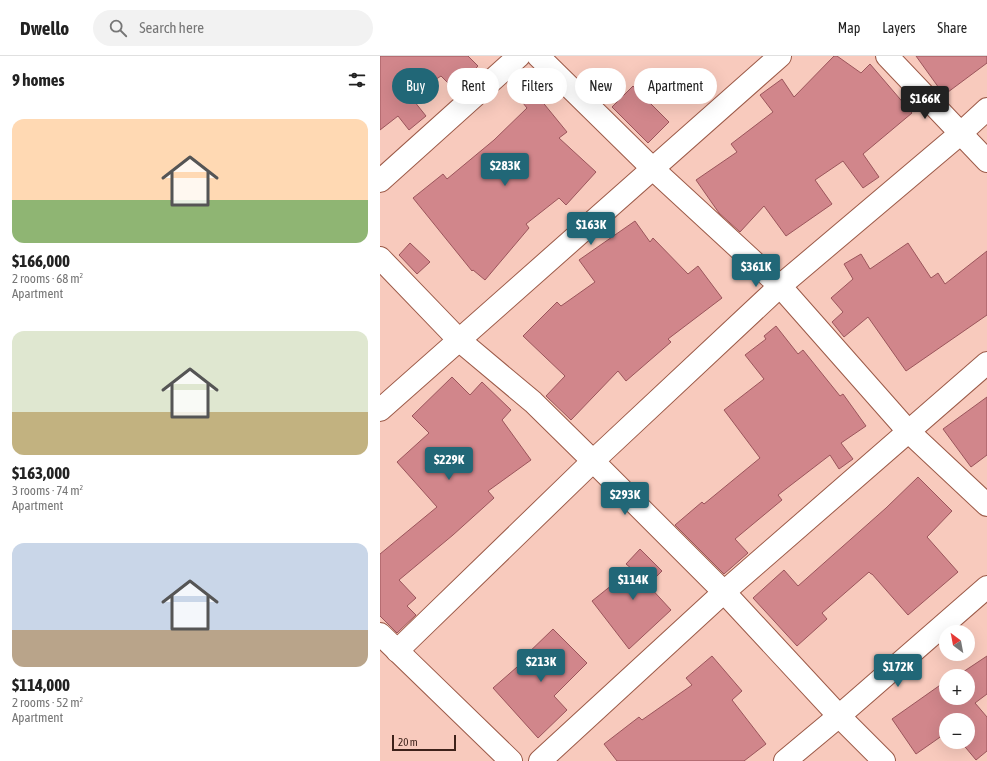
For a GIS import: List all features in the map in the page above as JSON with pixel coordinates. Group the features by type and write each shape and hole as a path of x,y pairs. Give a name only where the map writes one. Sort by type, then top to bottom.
{"street":[{"path":"380,181 519,56"},
{"path":"538,56 654,169 780,286 908,431 987,505"},
{"path":"380,410 780,56"},
{"path":"887,56 987,161"},
{"path":"511,761 386,642 593,461 780,286 961,133 987,109"},
{"path":"380,258 459,340 533,402 593,461 724,592 884,761"},
{"path":"540,761 724,592 987,363"},
{"path":"785,761 840,716 987,588"}],"building":[{"path":"380,56 468,56 478,66 476,68 447,68 447,82 441,76 439,77 439,68 392,68 392,104 416,104 426,116 409,130 398,116 380,130"},
{"path":"834,56 837,56 861,73 870,64 912,113 863,154 879,177 863,188 843,161 815,180 832,204 786,236 764,206 740,232 719,213 696,180 737,152 731,144 773,112 760,95 782,79 794,97"},
{"path":"916,56 987,56 987,63 944,95"},
{"path":"633,86 634,104 651,104 669,122 648,143 612,107 615,104 626,104 626,93"},
{"path":"524,104 544,104 567,132 559,138 596,172 566,205 559,198 526,224 529,228 485,280 473,270 472,271 413,198 443,174 447,179 494,140 527,108"},
{"path":"635,221 650,242 653,238 688,274 698,266 722,298 668,339 671,342 626,381 618,371 571,420 546,396 565,376 523,336 557,302 561,306 595,282 579,260"},
{"path":"410,243 430,262 417,274 399,255"},
{"path":"908,243 931,278 938,273 945,284 987,251 987,315 906,371 868,317 844,337 832,322 843,312 831,298 853,279 844,264 861,254 870,269"},
{"path":"776,326 798,354 803,350 840,396 843,394 866,426 841,443 853,459 839,469 830,455 778,495 782,500 735,539 748,553 724,574 675,525 702,502 704,504 760,458 724,410 764,379 745,355 766,339 764,336"},
{"path":"452,377 470,395 482,382 511,410 502,420 531,460 488,491 494,498 453,535 399,580 416,598 407,606 416,615 397,633 380,616 380,554 437,507 397,462 429,433 412,416"},
{"path":"987,397 987,455 971,467 943,429"},
{"path":"918,477 952,511 927,537 958,572 908,615 869,572 822,613 827,619 797,646 753,598 784,570 798,586 886,508"},
{"path":"640,549 662,571 648,585 671,610 629,649 592,601 632,569 626,564"},
{"path":"553,629 587,663 554,696 567,710 538,738 493,688 525,660 523,658"},
{"path":"712,656 742,691 732,700 766,744 744,761 617,761 604,744 639,717 642,720 692,685 686,678"},
{"path":"987,656 987,694 975,703 975,669 968,669"},
{"path":"939,686 939,705 975,705 975,703 987,717 987,751 976,760 967,749 975,749 975,713 939,713 939,738 916,754 892,719"}]}
